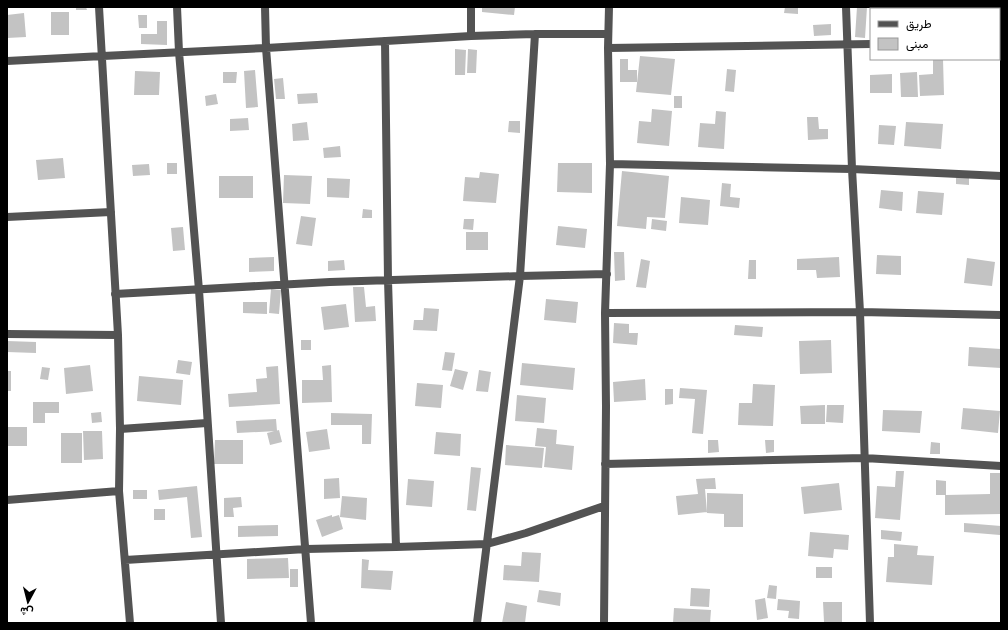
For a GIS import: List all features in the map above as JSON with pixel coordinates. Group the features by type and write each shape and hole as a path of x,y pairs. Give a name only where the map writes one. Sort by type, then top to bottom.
{"street":[{"path":"99,7 118,335 120,491 130,623"},
{"path":"177,7 179,52 199,290 220,623"},
{"path":"265,7 266,48 311,623"},
{"path":"471,7 471,36"},
{"path":"604,623 606,406 605,313 610,164 608,48 609,7"},
{"path":"846,7 852,169 860,312 870,623"},
{"path":"477,623 520,276 535,34"},
{"path":"7,61 471,36 608,34"},
{"path":"385,41 388,280 396,548"},
{"path":"608,48 870,44"},
{"path":"610,164 852,169 1001,176"},
{"path":"7,217 110,212"},
{"path":"115,294 285,284 607,274"},
{"path":"605,313 860,312 1001,315"},
{"path":"7,334 118,335"},
{"path":"120,429 207,423"},
{"path":"605,464 864,458 1001,466"},
{"path":"7,500 120,491"},
{"path":"125,560 306,549 396,548 487,544 526,533 604,506"}],"building":[{"path":"76,7 86,7 87,10 76,10"},
{"path":"482,7 515,7 514,15 482,12"},
{"path":"785,7 798,7 798,14 784,13"},
{"path":"857,7 867,7 865,38 855,37"},
{"path":"928,7 958,7 958,8"},
{"path":"1001,7 1001,12 1000,8 980,8"},
{"path":"51,12 69,12 69,35 51,35"},
{"path":"24,13 26,37 7,38 7,15"},
{"path":"138,15 147,15 147,28 139,28"},
{"path":"157,21 167,21 167,45 141,44 141,34 157,34"},
{"path":"831,24 831,35 814,36 813,25"},
{"path":"455,49 466,50 465,75 455,75"},
{"path":"468,49 477,50 476,73 467,73"},
{"path":"640,56 675,59 671,95 636,92"},
{"path":"620,59 628,59 628,70 637,70 637,82 620,82"},
{"path":"933,60 943,60 944,95 920,96 919,75 933,74"},
{"path":"727,69 736,70 734,92 725,91"},
{"path":"255,70 258,107 246,108 244,71"},
{"path":"135,71 160,72 159,95 134,95"},
{"path":"223,72 237,72 236,83 223,83"},
{"path":"917,72 918,97 901,97 900,73"},
{"path":"892,74 892,93 870,93 870,75"},
{"path":"283,78 285,99 276,99 274,79"},
{"path":"317,93 318,103 298,104 297,94"},
{"path":"216,94 218,104 206,106 205,96"},
{"path":"674,96 682,96 682,108 674,108"},
{"path":"652,109 672,111 669,146 637,143 639,121 651,122"},
{"path":"716,111 726,112 724,149 698,147 700,123 715,124"},
{"path":"807,117 818,117 819,129 828,129 828,139 808,140"},
{"path":"248,118 249,130 230,131 230,119"},
{"path":"509,121 520,121 520,133 508,132"},
{"path":"307,122 309,140 293,141 292,124"},
{"path":"906,122 943,124 941,149 904,146"},
{"path":"879,125 896,126 894,145 878,144"},
{"path":"340,146 341,157 324,158 323,148"},
{"path":"63,158 65,178 38,180 36,160"},
{"path":"167,163 177,163 177,174 167,174"},
{"path":"558,163 592,163 592,193 557,192"},
{"path":"149,164 150,175 133,176 132,165"},
{"path":"622,171 669,176 665,218 647,217 646,229 617,226"},
{"path":"480,172 499,174 496,203 463,201 465,177 479,178"},
{"path":"284,175 312,176 310,204 283,203"},
{"path":"219,176 253,176 253,198 219,198"},
{"path":"956,176 969,177 969,185 956,184"},
{"path":"327,178 350,179 349,198 327,197"},
{"path":"722,183 731,184 730,197 740,198 739,208 720,206"},
{"path":"881,190 903,192 902,211 879,208"},
{"path":"918,191 944,193 942,215 916,213"},
{"path":"681,197 710,200 708,225 679,223"},
{"path":"363,209 372,210 372,218 362,218"},
{"path":"301,216 316,218 312,246 296,244"},
{"path":"464,219 474,219 473,230 463,229"},
{"path":"652,219 667,221 666,231 651,229"},
{"path":"558,226 587,229 585,248 556,245"},
{"path":"183,227 185,250 173,251 171,228"},
{"path":"466,232 488,232 488,250 466,250"},
{"path":"614,252 624,252 625,280 615,281"},
{"path":"877,255 901,256 901,275 876,274"},
{"path":"274,257 274,271 249,272 249,258"},
{"path":"839,257 840,277 817,278 816,270 797,270 797,259"},
{"path":"967,258 995,262 992,286 964,283"},
{"path":"641,259 650,261 646,288 636,287"},
{"path":"344,260 345,270 328,271 328,261"},
{"path":"749,260 756,260 756,279 748,279"},
{"path":"353,287 364,287 366,307 375,306 376,321 355,322"},
{"path":"271,289 281,290 279,314 269,313"},
{"path":"546,299 578,302 576,323 544,320"},
{"path":"243,302 267,302 267,314 243,313"},
{"path":"346,304 349,327 324,330 321,307"},
{"path":"424,308 439,309 437,331 413,330 414,320 423,320"},
{"path":"614,323 629,324 629,333 638,333 637,345 613,343"},
{"path":"735,325 763,327 762,337 734,335"},
{"path":"301,340 311,340 311,350 301,350"},
{"path":"831,340 832,373 800,374 799,341"},
{"path":"7,341 36,342 36,353 7,352"},
{"path":"969,347 1001,349 1001,368 968,366"},
{"path":"445,352 455,353 452,371 442,370"},
{"path":"178,360 192,362 190,375 176,373"},
{"path":"522,363 575,368 573,390 520,385"},
{"path":"90,365 93,391 66,394 64,368"},
{"path":"331,365 332,402 302,403 302,380 323,380 322,366"},
{"path":"278,366 280,404 229,407 228,394 257,392 256,379 267,378 266,367"},
{"path":"42,367 50,368 48,380 40,379"},
{"path":"455,369 468,372 463,390 450,386"},
{"path":"479,370 491,372 488,392 476,391"},
{"path":"7,371 11,371 11,391 7,391"},
{"path":"139,376 183,380 181,405 137,401"},
{"path":"645,379 646,400 614,402 613,382"},
{"path":"417,383 443,385 441,408 415,406"},
{"path":"753,384 775,385 773,426 738,425 739,403 752,403"},
{"path":"680,388 707,390 703,434 692,433 695,399 679,398"},
{"path":"665,389 673,389 673,404 665,405"},
{"path":"517,395 546,398 544,423 515,421"},
{"path":"33,402 59,402 59,413 45,413 45,423 33,423"},
{"path":"825,405 825,424 801,424 800,406"},
{"path":"827,405 844,405 843,423 826,422"},
{"path":"963,408 1000,411 998,433 961,429"},
{"path":"883,410 922,411 920,433 882,431"},
{"path":"101,412 102,422 92,423 91,413"},
{"path":"331,413 372,414 371,444 362,444 362,425 331,425"},
{"path":"276,419 277,431 237,433 236,421"},
{"path":"7,427 27,427 27,446 7,446"},
{"path":"537,428 557,430 556,444 574,446 572,470 544,467 546,447 535,446"},
{"path":"327,429 330,449 309,452 306,432"},
{"path":"279,430 282,442 270,445 267,433"},
{"path":"83,431 102,431 103,459 84,460"},
{"path":"436,432 461,434 460,456 434,454"},
{"path":"61,433 82,433 82,463 61,463"},
{"path":"215,440 243,440 243,464 214,464"},
{"path":"708,440 718,440 719,452 708,453"},
{"path":"765,440 774,440 774,452 766,453"},
{"path":"931,442 940,443 940,454 930,454"},
{"path":"506,445 544,448 542,468 505,465"},
{"path":"471,467 481,468 476,511 467,510"},
{"path":"896,471 904,471 900,520 875,518 877,486 895,487"},
{"path":"990,473 1001,473 1001,514 945,515 945,495 936,495 936,480 946,481 946,495 990,494"},
{"path":"339,478 340,498 324,499 324,479"},
{"path":"715,478 716,489 705,489 707,512 678,515 676,496 698,494 696,479"},
{"path":"408,479 434,481 432,507 406,505"},
{"path":"839,483 842,510 804,514 801,487"},
{"path":"197,486 202,537 191,538 187,497 159,500 158,490"},
{"path":"133,490 147,490 147,499 133,499"},
{"path":"707,493 743,494 743,527 724,527 724,514 707,513"},
{"path":"342,496 367,498 366,520 340,517"},
{"path":"241,497 242,507 233,508 234,517 224,517 224,498"},
{"path":"154,509 165,509 165,520 154,520"},
{"path":"332,515 332,517 339,515 343,529 322,537 316,520"},
{"path":"964,523 1001,526 1000,535 964,532"},
{"path":"278,525 278,536 238,537 238,526"},
{"path":"881,530 902,532 901,541 881,539"},
{"path":"810,532 849,535 848,550 834,549 833,558 808,556"},
{"path":"894,544 918,546 917,555 934,556 932,585 886,582 888,557 894,557"},
{"path":"522,552 541,553 539,582 503,580 504,565 521,566"},
{"path":"288,558 289,578 247,579 247,559"},
{"path":"362,559 369,560 368,570 393,571 391,590 361,588"},
{"path":"816,567 832,567 832,578 816,578"},
{"path":"290,569 298,569 298,587 290,587"},
{"path":"769,585 777,586 776,599 767,598"},
{"path":"691,588 710,589 709,607 690,606"},
{"path":"539,590 561,593 560,606 537,602"},
{"path":"765,598 768,618 757,620 755,600"},
{"path":"778,599 800,601 799,619 788,618 789,611 777,610"},
{"path":"506,602 527,606 525,623 502,623"},
{"path":"823,602 842,602 842,622 824,622"},
{"path":"674,608 711,610 710,623 673,623"}]}
